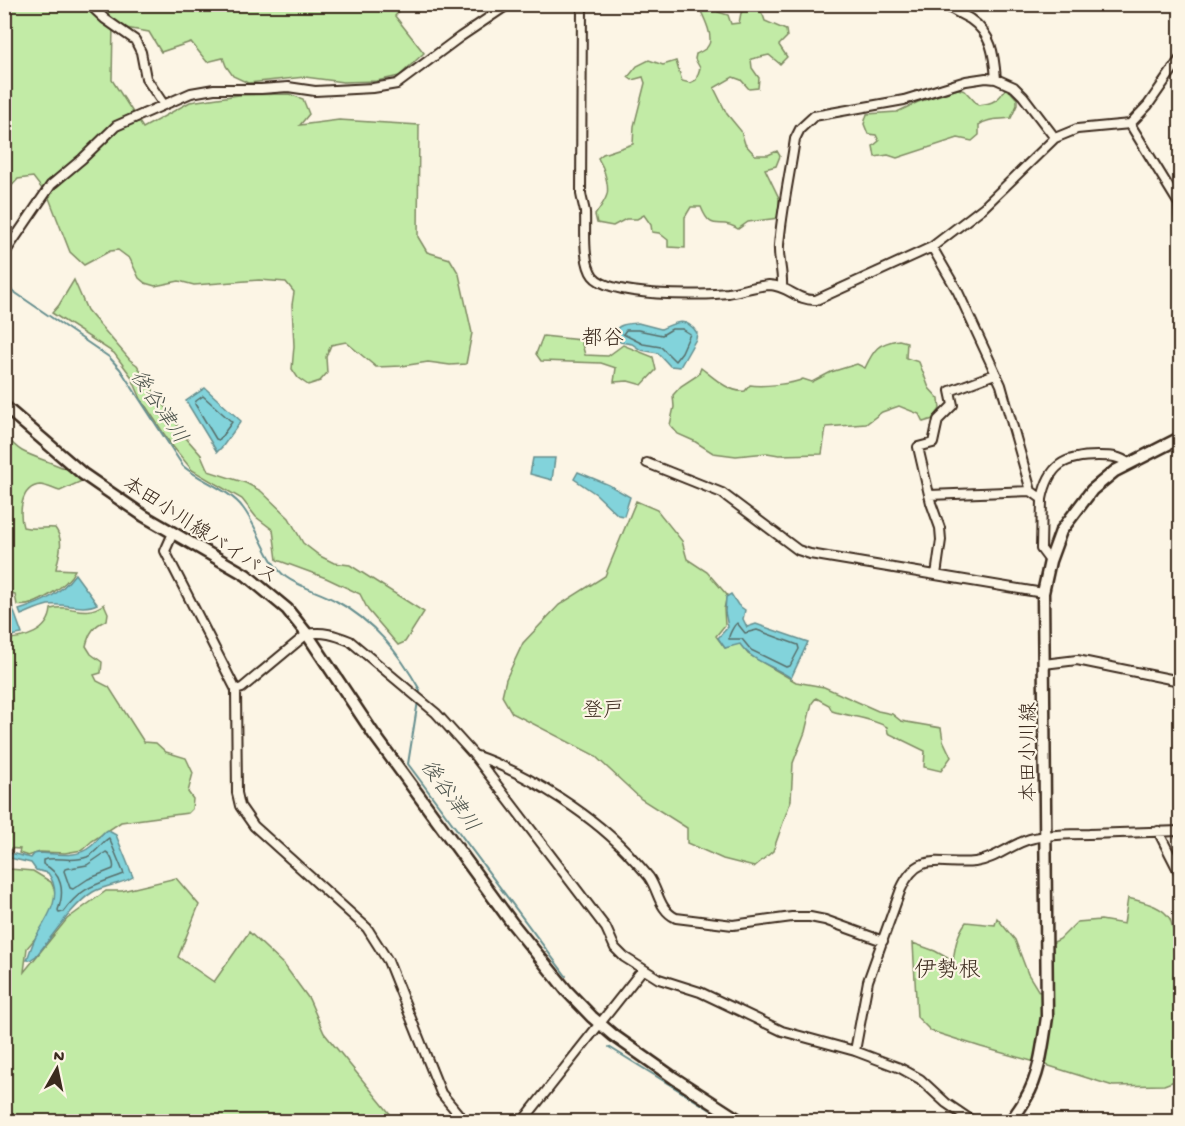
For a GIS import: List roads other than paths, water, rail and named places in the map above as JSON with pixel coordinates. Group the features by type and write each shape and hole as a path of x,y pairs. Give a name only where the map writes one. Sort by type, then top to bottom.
{"street":[{"path":"89,4 105,19 135,40 141,52 146,78 164,105"},
{"path":"4,254 51,185 117,126 191,93 214,89 288,87 315,91 374,88 397,84 509,4"},
{"path":"582,4 581,194 585,213 584,237 592,275 597,280 632,291 728,293 768,285 782,286 798,297 816,300 932,247 984,207 1055,138 1077,129 1130,124 1144,110 1180,59"},
{"path":"944,4 976,24 990,41 994,53 996,79"},
{"path":"782,286 780,231 795,139 800,129 814,116 904,100 976,79 996,79 1014,87 1055,138"},
{"path":"1130,124 1180,204 1180,219"},
{"path":"932,247 958,292 1001,385 1031,491 1041,499"},
{"path":"936,575 942,540 918,447 933,443 938,420 953,405 950,391 995,374"},
{"name":"本田小川線バイパス","path":"4,406 83,474 144,516 253,580 287,609 307,634 373,733 512,923 560,983 600,1024 674,1078 742,1122"},
{"name":"本田小川線","path":"1010,1122 1028,1097 1043,1046 1047,1017 1044,593 1050,561 1060,531 1085,499 1115,471 1180,438"},
{"path":"1050,561 1041,549 1041,499 1050,474 1060,464 1082,456 1112,456 1124,459 1129,464"},
{"path":"647,463 722,493 798,550 810,554 1044,593"},
{"path":"929,495 1031,491"},
{"path":"173,533 165,551 236,690 237,793 240,806 254,826 367,928 388,961 441,1093 465,1122"},
{"path":"236,690 242,688 307,634 318,632 350,641 436,712 474,755 606,928 615,948 624,957 659,979 700,992 782,1031 855,1051 890,1064 920,1079 946,1103 974,1122"},
{"path":"1044,664 1077,660 1096,662 1180,681"},
{"path":"474,755 513,770 558,797 622,846 649,878 662,907 676,918 733,925 792,917 810,917 825,920 883,941"},
{"path":"1158,831 1180,874"},
{"path":"855,1051 868,981 901,889 906,877 914,869 931,862 976,862 994,856 1023,840 1045,835 1180,831"},
{"path":"522,1122 644,969"}],"water":[{"path":"680,322 689,324 693,328 697,333 696,339 680,367 670,366 658,353 641,350 632,344 620,342 614,333 618,327 638,323 661,329"},
{"path":"205,388 241,421 217,452 186,401"},
{"path":"533,458 555,458 552,480 530,474"},
{"path":"578,472 630,497 624,516 618,515 596,494 574,479"},
{"path":"75,574 97,604 86,607 48,605 21,615 19,610 50,597"},
{"path":"7,592 22,634 5,637 5,593"},
{"path":"731,594 738,605 745,610 743,619 747,627 756,624 808,642 791,678 750,655 740,644 725,648 718,638 728,627 725,612 726,597"},
{"path":"107,830 116,835 133,877 85,897 36,956 27,960 53,904 54,889 48,873 36,870 31,863 5,857 6,852 31,858 38,853 78,853 90,847"}],"waterway":[{"name":"後谷津川","path":"4,285 109,357 120,369 183,466 231,496 243,508 279,571 298,584 350,609 374,628 403,663 420,690 419,696"},
{"name":"後谷津川","path":"418,701 408,764 566,976"},
{"name":"後谷津川","path":"609,1047 730,1122"}],"district":[{"name":"都谷","path":"603,337"},
{"name":"登戸","path":"603,709"},
{"name":"伊勢根","path":"947,968"}]}
